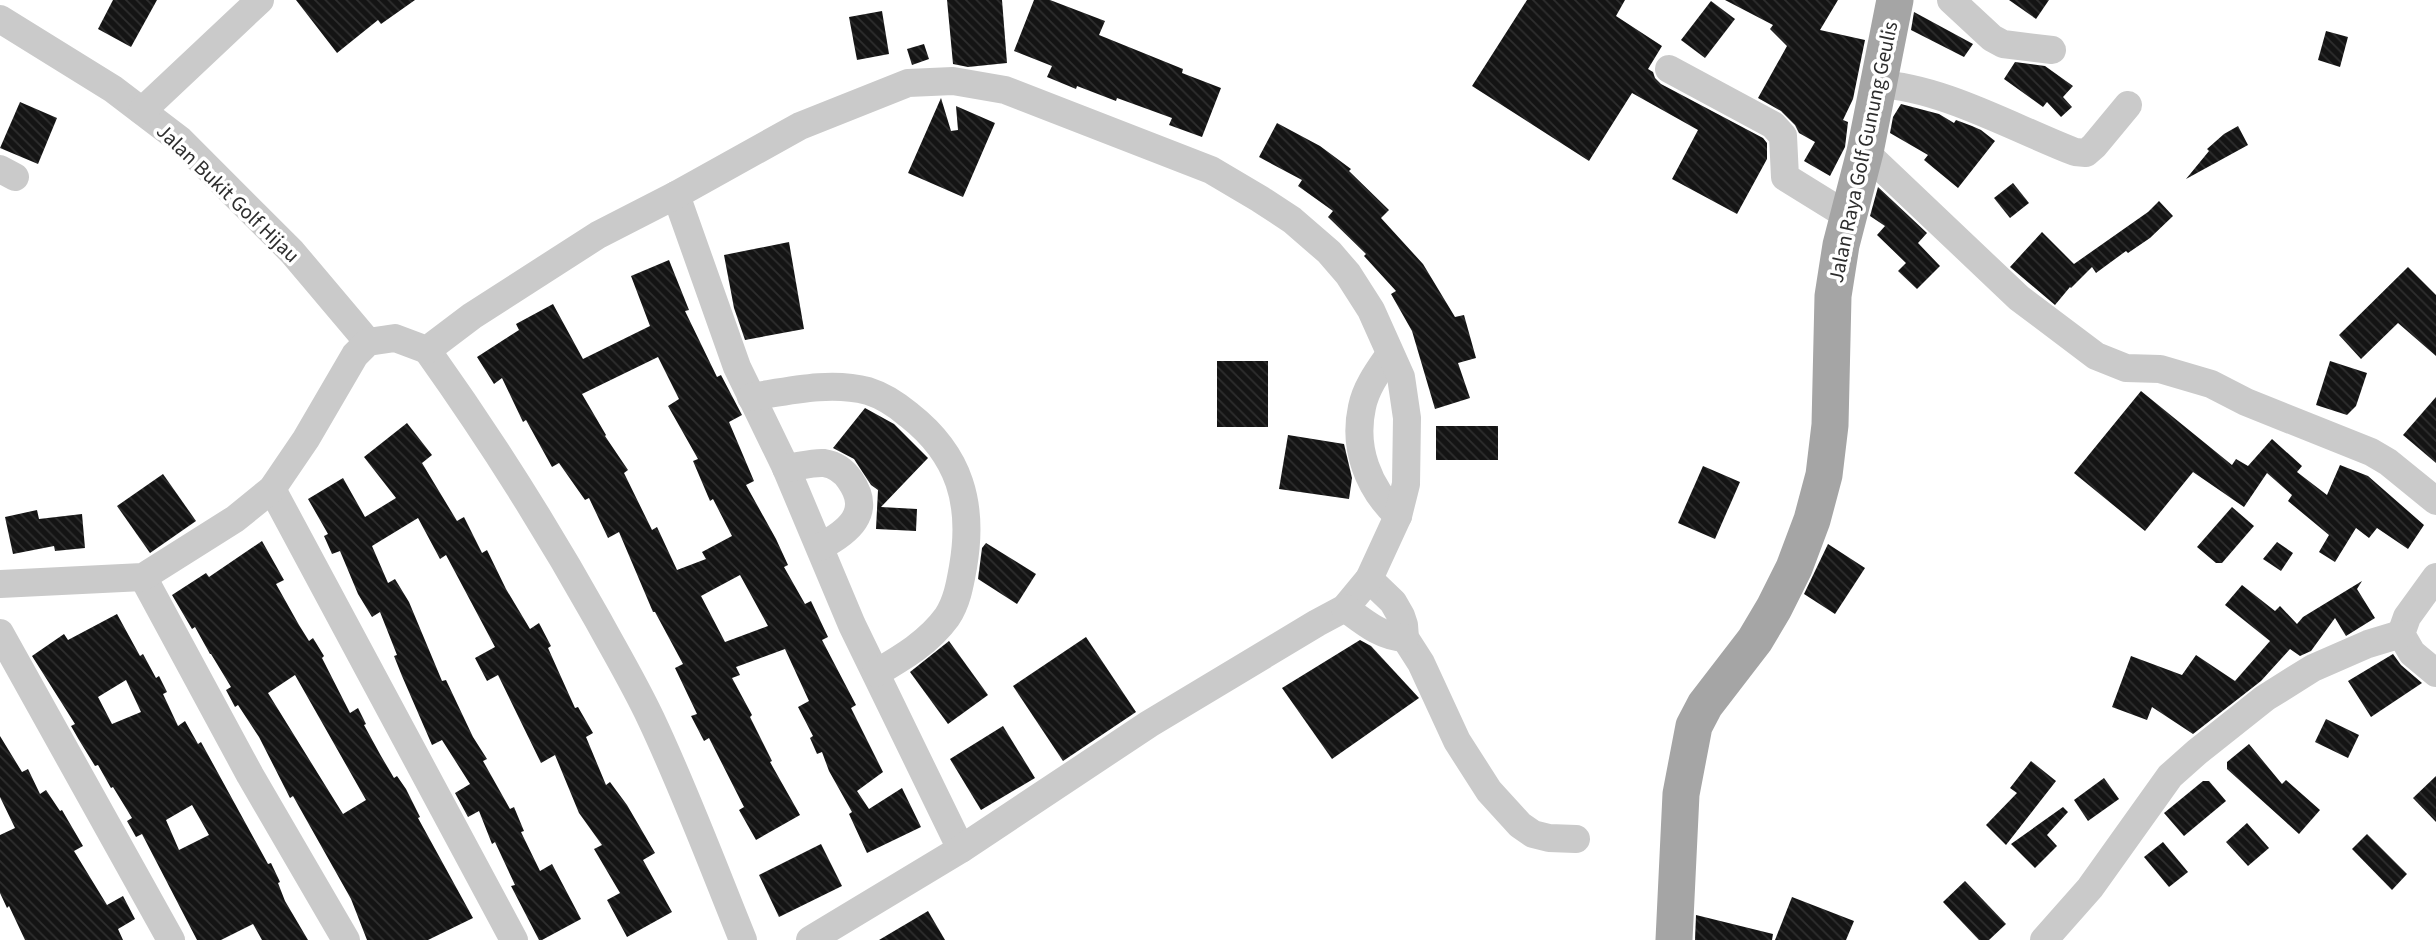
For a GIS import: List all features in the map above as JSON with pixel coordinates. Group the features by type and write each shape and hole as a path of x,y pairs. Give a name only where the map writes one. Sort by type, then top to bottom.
{"main road":[{"name":"Jalan Raya Golf Gunung Geulis","path":"1674,940 1681,794 1694,726 1705,705 1755,640 1774,608 1794,568 1812,520 1824,475 1830,425 1833,296 1895,0"}],"street":[{"path":"142,111 260,0"},
{"path":"1951,0 1992,38 2003,44 2052,50"},
{"name":"Jalan Bukit Golf Hijau","path":"0,19 113,89 180,140 292,252 368,342"},
{"path":"1669,69 1773,125 1783,136 1785,177 1848,216"},
{"path":"427,350 472,316 598,235 800,126 908,83 953,81 1005,90 1211,170 1292,220 1329,252 1348,274 1371,310 1401,377 1407,418 1406,484 1398,516 1369,579 1345,608 1149,724 961,849 810,940"},
{"path":"1877,84 1929,93 2076,152 2086,153 2129,105"},
{"path":"1865,152 2019,298 2096,356 2126,368 2160,369 2211,384 2246,402 2389,462 2436,501"},
{"path":"676,195 737,367 786,468 852,625 961,849"},
{"path":"0,584 144,577 235,519 272,489 306,439 355,355 368,342 395,338 427,350 513,477 621,662 650,717 694,814 743,940"},
{"path":"1390,354 1373,379 1362,405 1359,431 1366,474 1386,505 1398,516"},
{"path":"751,397 822,387 867,391 892,401 920,423 946,449 958,475 965,506 965,542 959,592 947,617 925,641 876,673"},
{"path":"786,468 824,463 842,469 859,493 859,509 853,523 841,536 820,547"},
{"path":"272,489 507,938"},
{"path":"144,577 250,775 346,940"},
{"path":"2436,577 2407,617 2401,634 2412,653 2436,674"},
{"path":"1369,579 1392,602 1405,625 1405,638 1421,663 1457,741 1489,791 1520,825 1533,834 1549,838 1576,839"},
{"path":"1345,608 1386,635 1405,638"},
{"path":"0,633 171,940"},
{"path":"2044,940 2090,888 2170,776 2206,744 2265,698 2313,668 2368,644 2401,634"}],"building":[{"path":"113,0 157,0 131,47 98,29"},
{"path":"296,0 415,0 381,24 378,20 337,53"},
{"path":"947,0 1002,0 1007,63 968,67 953,64"},
{"path":"1034,0 1050,0 1105,21 1099,35 1183,69 1182,73 1221,88 1202,137 1169,125 1172,118 1117,98 1116,101 1077,86 1076,89 1047,77 1052,66 1014,51"},
{"path":"1527,0 1625,0 1616,16 1662,46 1648,69 1661,84 1763,138 1767,143 1767,159 1737,214 1672,179 1698,130 1632,93 1589,161 1472,86"},
{"path":"1725,0 1838,0 1820,30 1865,40 1853,99 1843,120 1848,122 1845,147 1830,176 1804,161 1815,142 1799,133 1781,111 1758,98 1787,46 1770,29 1773,25"},
{"path":"2009,0 2049,0 2036,19"},
{"path":"1711,1 1735,19 1705,58 1681,40"},
{"path":"882,11 889,54 857,60 849,17"},
{"path":"1914,12 1973,44 1964,57 1911,30"},
{"path":"2326,31 2348,37 2340,67 2318,60"},
{"path":"924,44 929,59 912,65 907,49"},
{"path":"2015,62 2045,66 2073,86 2063,97 2072,107 2061,117 2047,102 2043,107 2004,79"},
{"path":"941,98 951,131 958,130 956,106 995,123 963,197 908,173"},
{"path":"20,102 57,118 38,164 0,148"},
{"path":"1901,104 1939,114 1954,123 1956,120 1972,126 1995,141 1958,188 1924,160 1928,155 1890,133 1893,117"},
{"path":"1277,123 1320,146 1351,169 1349,171 1389,210 1381,218 1423,264 1455,317 1464,315 1476,358 1458,363 1470,398 1435,409 1412,331 1391,294 1396,291 1364,256 1366,254 1328,217 1333,211 1298,186 1302,180 1259,157"},
{"path":"2238,126 2248,145 2186,179 2209,151 2207,149"},
{"path":"2013,183 2029,203 2010,218 1994,198"},
{"path":"1878,187 1927,233 1918,243 1940,266 1917,289 1898,271 1906,263 1877,235 1885,226 1870,216"},
{"path":"2159,201 2173,216 2150,238 2128,253 2126,251 2096,273 2092,267 2055,305 2010,267 2042,232 2074,264 2148,212"},
{"path":"789,242 804,329 745,340 734,308 724,255"},
{"path":"669,260 689,310 685,311 717,377 721,375 742,415 729,422 754,481 746,485 776,539 788,565 784,567 805,604 811,601 828,637 822,640 856,705 851,708 883,772 857,791 869,809 902,788 921,827 867,853 849,814 852,812 829,771 822,752 817,754 810,738 813,736 798,707 809,701 785,649 736,667 740,675 732,678 752,715 750,717 772,761 770,762 800,815 756,840 739,810 744,807 709,738 704,741 691,716 697,714 675,668 683,664 653,612 619,532 608,538 589,498 585,500 559,463 552,467 526,420 523,422 502,378 494,384 477,357 519,330 516,324 553,304 583,359 650,326 631,276","holes":["658,357 679,399 668,406 698,459 693,461 710,501 713,499 732,536 702,552 706,559 677,570 657,527 652,530 624,473 628,470 582,394","740,575 768,626 725,642 701,596"]},
{"path":"2408,267 2436,295 2436,356 2398,323 2361,359 2339,335"},
{"path":"1217,361 1268,361 1268,427 1217,427"},
{"path":"2330,361 2367,373 2356,406 2347,415 2316,405"},
{"path":"2141,391 2232,465 2236,459 2248,466 2272,439 2302,466 2297,472 2327,495 2340,465 2368,476 2424,525 2408,549 2377,528 2369,538 2356,528 2335,562 2319,552 2329,535 2288,501 2292,495 2267,473 2244,507 2193,472 2145,531 2074,473"},
{"path":"2436,397 2436,463 2403,435"},
{"path":"865,408 894,424 928,458 881,507 917,509 916,531 876,529 878,490 871,485 854,459 833,448"},
{"path":"407,423 432,455 422,463 457,521 464,517 482,553 487,550 530,629 539,623 575,708 578,707 593,733 586,737 606,785 610,782 627,805 655,853 643,860 672,912 627,937 607,900 620,893 594,849 602,845 579,813 555,755 541,763 498,675 487,681 475,658 495,647 446,555 440,559 418,518 372,546 388,583 395,579 409,602 442,681 446,680 473,737 487,759 483,761 510,809 514,807 524,831 521,832 540,871 552,864 581,919 542,940 539,940 511,886 515,885 495,842 492,844 479,811 468,817 455,793 470,784 442,740 432,745 394,656 397,655 380,612 372,617 358,594 340,551 332,554 324,536 328,534 308,499 343,478 365,517 396,498 364,457"},
{"path":"1436,426 1498,426 1498,460 1436,460"},
{"path":"1288,435 1344,444 1352,478 1349,499 1279,489"},
{"path":"1703,466 1740,482 1715,539 1678,523"},
{"path":"163,474 196,521 150,553 117,506"},
{"path":"2232,507 2254,526 2222,563 2216,563 2197,547"},
{"path":"37,510 39,519 82,514 85,548 55,551 54,546 13,554 5,517"},
{"path":"262,541 284,580 276,584 309,641 313,638 324,656 322,658 350,713 358,708 366,724 364,725 394,778 397,776 406,789 420,817 418,818 473,918 428,940 367,940 351,899 293,796 290,798 259,737 238,705 235,707 226,690 231,687 172,595 206,573 209,577","holes":["295,675 366,800 343,814 268,693"]},
{"path":"2277,542 2293,553 2281,571 2263,559"},
{"path":"986,543 1036,574 1017,604 978,579 982,548"},
{"path":"1828,544 1865,568 1835,614 1804,594"},
{"path":"2362,581 2357,589 2375,618 2346,636 2335,618 2311,651 2300,656 2290,649 2261,681 2193,734 2152,707 2147,720 2112,707 2131,656 2182,675 2196,655 2235,681 2270,641 2225,605 2242,585 2275,611 2280,606 2297,624 2303,617"},
{"path":"117,614 140,656 143,654 156,678 159,676 167,692 163,694 178,726 185,721 198,744 201,742 268,864 271,863 285,901 308,940 262,940 253,924 221,940 197,940 142,834 136,837 127,821 132,818 98,765 95,766 71,726 75,724 32,656 64,634 68,640","holes":["126,680 141,712 112,724 98,697","192,805 209,835 179,850 166,820"]},
{"path":"1086,637 1136,712 1063,761 1013,686"},
{"path":"1360,640 1371,646 1419,698 1332,759 1282,688"},
{"path":"949,641 988,695 948,724 910,672"},
{"path":"2393,654 2401,665 2422,683 2371,717 2348,681"},
{"path":"2326,719 2359,735 2348,758 2315,742"},
{"path":"1003,726 1035,778 981,810 950,759"},
{"path":"0,736 22,772 28,769 40,794 46,790 60,811 62,810 83,846 74,851 107,905 123,896 135,919 118,929 123,940 25,940 0,893 0,835 15,828 0,797"},
{"path":"2249,744 2282,784 2286,780 2320,810 2299,834 2227,769 2227,762"},
{"path":"2031,761 2056,781 2006,845 1986,825 2017,793 2010,788"},
{"path":"2436,776 2436,822 2413,798"},
{"path":"2104,778 2119,799 2088,821 2074,800"},
{"path":"2203,781 2209,781 2226,801 2184,836 2164,813"},
{"path":"2063,807 2068,812 2047,835 2057,846 2035,868 2011,844"},
{"path":"2247,823 2269,848 2248,866 2226,842"},
{"path":"2367,834 2407,874 2392,890 2352,849"},
{"path":"2163,842 2188,872 2169,887 2144,857"},
{"path":"821,844 842,886 779,917 759,875"},
{"path":"1965,881 2006,924 1989,940 1979,940 1943,902"},
{"path":"1792,897 1854,921 1846,940 1775,940"},
{"path":"928,911 945,940 879,940"},
{"path":"1696,915 1773,934 1772,940 1695,940"}]}
